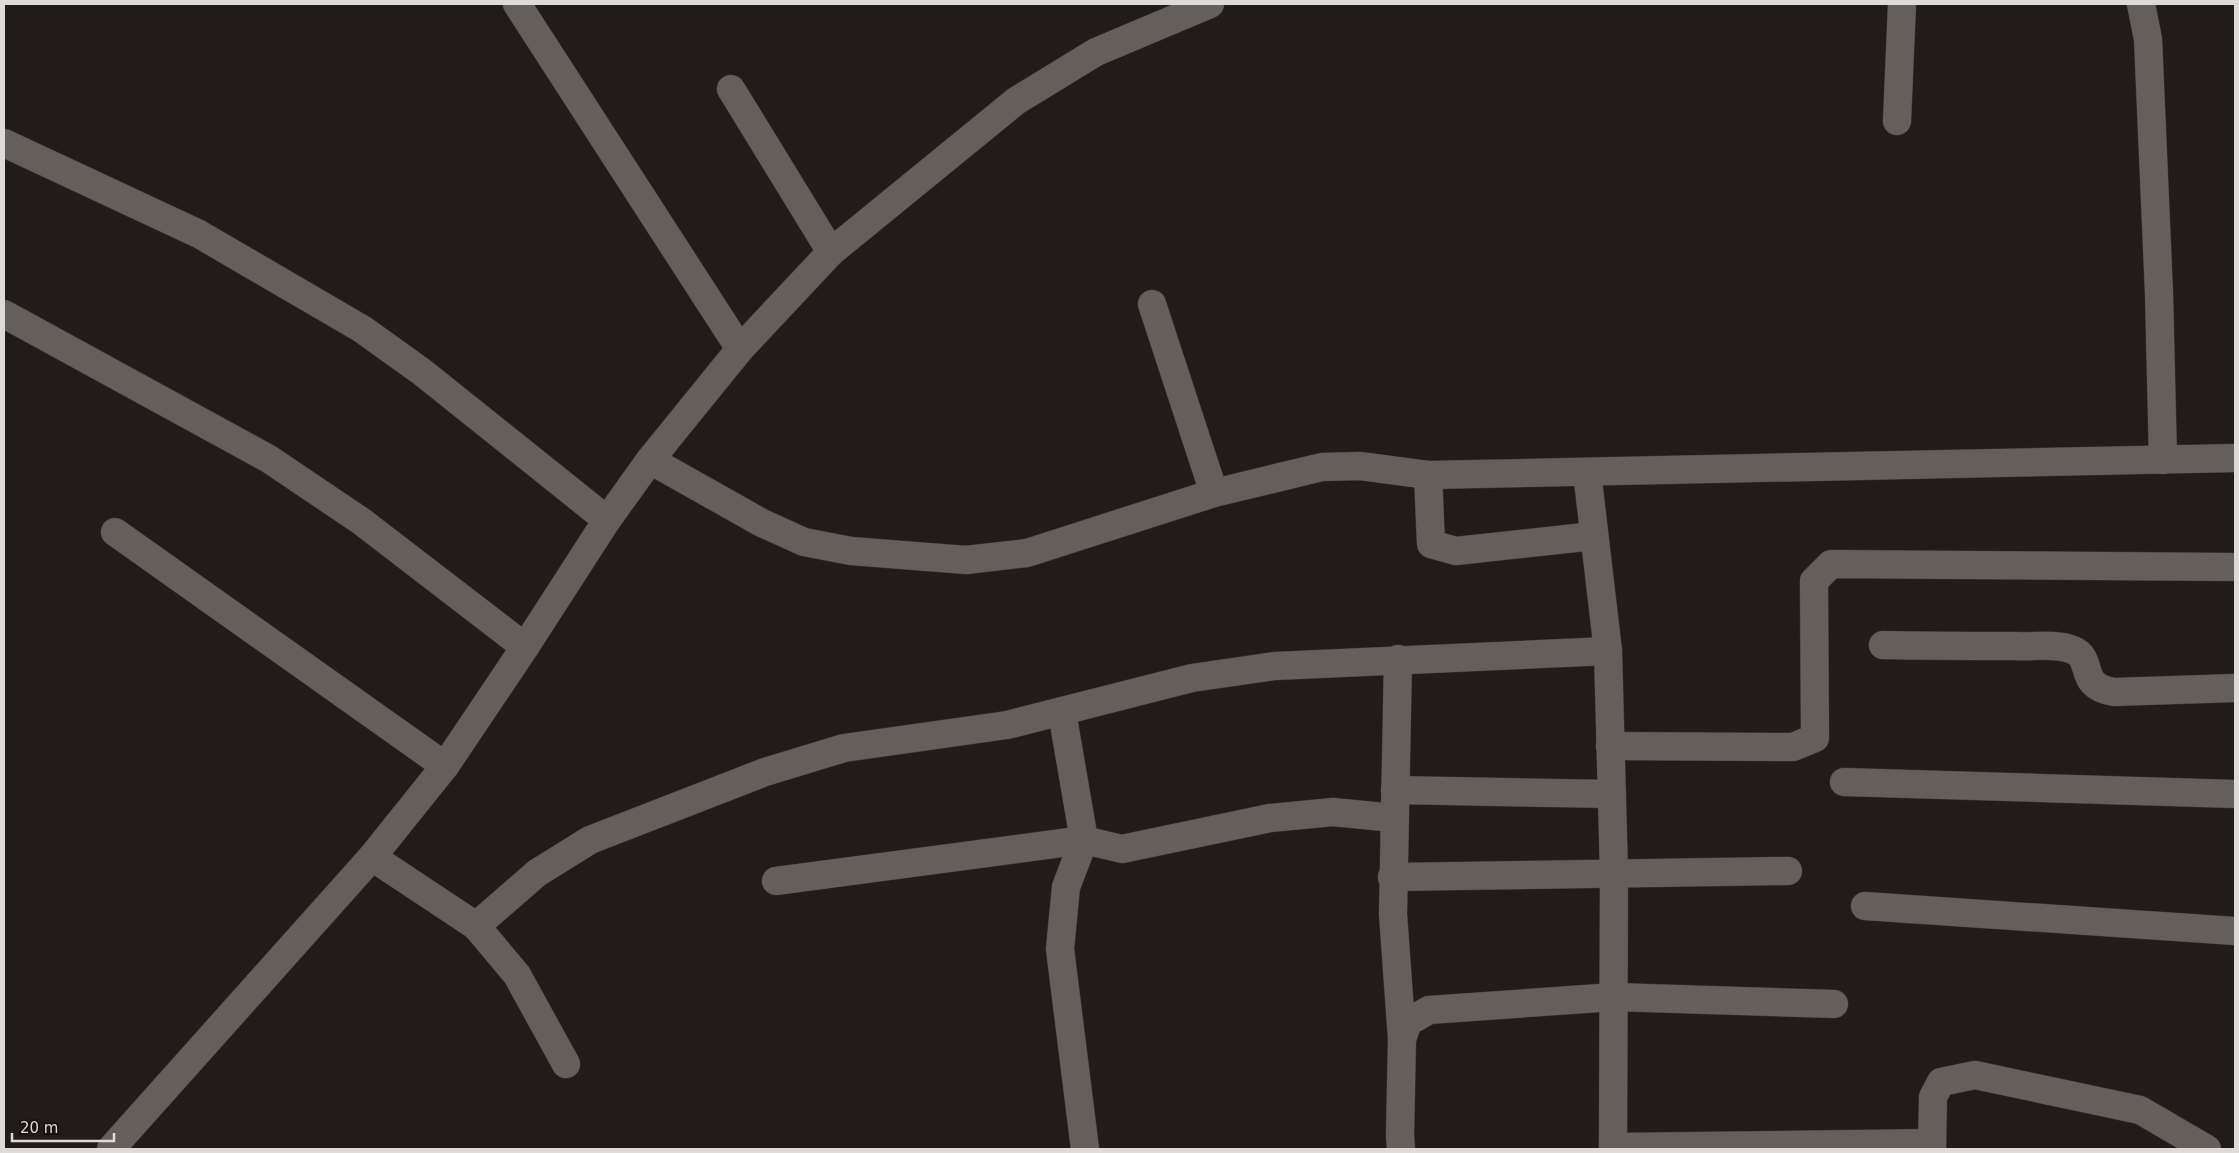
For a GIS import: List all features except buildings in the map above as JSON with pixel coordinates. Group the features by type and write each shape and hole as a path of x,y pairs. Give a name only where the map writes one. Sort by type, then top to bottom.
{"street":[{"path":"517,4 740,349"},
{"path":"110,1149 372,857 445,766 526,647 607,520 650,460 740,349 831,252 1016,101 1096,52 1210,4"},
{"path":"1897,121 1902,4"},
{"path":"2141,4 2148,39 2159,293 2163,460"},
{"path":"731,89 831,252"},
{"path":"4,143 199,234 362,329 422,372 607,520"},
{"path":"1152,304 1214,493"},
{"path":"4,314 269,459 361,521 526,647"},
{"path":"650,460 762,523 804,542 851,551 966,560 1027,553 1214,493 1322,467 1360,466 1428,475 2235,458"},
{"path":"1587,472 1608,651 1614,874 1613,1148 1932,1146 1934,1097 1941,1082 1975,1075 2140,1110 2206,1149"},
{"path":"1428,475 1431,544 1456,551 1594,536"},
{"path":"115,532 445,766"},
{"path":"1610,746 1792,747 1815,738 1814,581 1830,564 2235,567"},
{"path":"1883,645 2061,647 2074,650 2083,657 2087,673 2093,683 2101,690 2120,692 2235,688"},
{"path":"476,926 537,873 590,840 765,772 844,748 1007,725 1192,678 1275,666 1608,651"},
{"path":"1398,659 1392,914 1402,1039 1401,1149"},
{"path":"1062,712 1084,840 1066,887 1060,949 1086,1149"},
{"path":"1844,782 2235,794"},
{"path":"1395,790 1612,794"},
{"path":"776,881 1084,840 1122,849 1270,818 1333,812 1394,818"},
{"path":"372,857 476,926 517,975 566,1064"},
{"path":"1392,877 1788,871"},
{"path":"1865,906 2235,931"},
{"path":"1402,1039 1408,1022 1429,1010 1614,997 1834,1004"}]}
